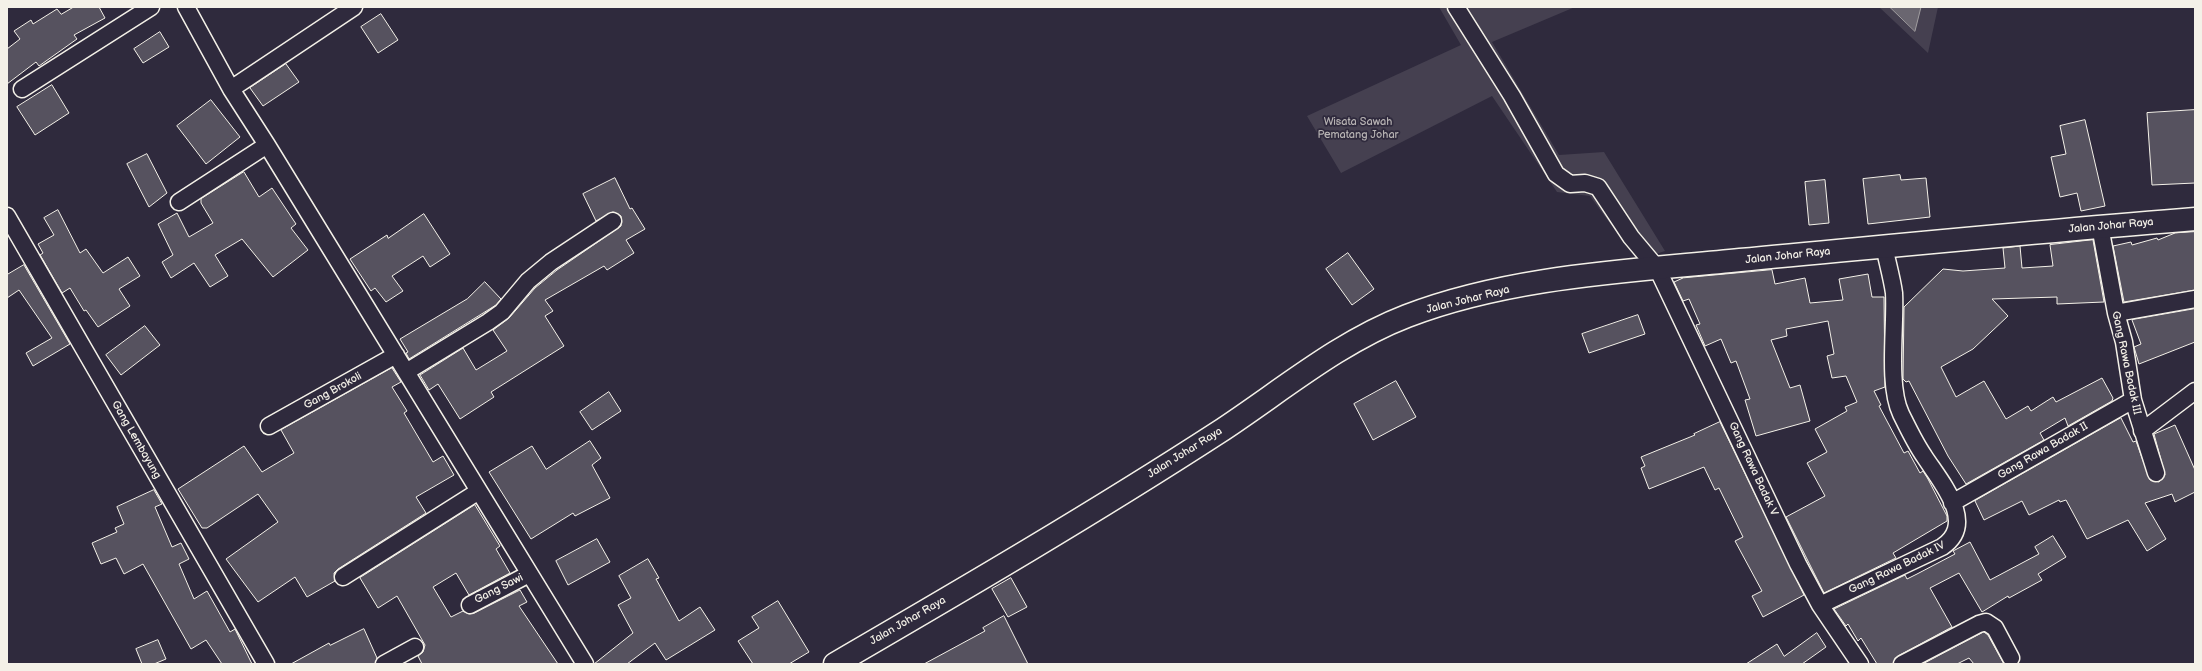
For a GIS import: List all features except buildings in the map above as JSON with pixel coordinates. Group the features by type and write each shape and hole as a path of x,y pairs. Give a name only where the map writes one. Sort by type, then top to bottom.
{"street":[{"path":"22,88 151,7"},
{"path":"186,7 231,89 267,145 585,664"},
{"path":"231,89 354,7"},
{"name":"Gang Rawa Badak V","path":"1456,7 1512,96 1556,174 1570,184 1585,183 1598,187 1631,237 1657,268 1798,564 1820,605 1860,664"},
{"path":"179,202 267,145"},
{"name":"Gang Lembayung","path":"7,216 266,664"},
{"name":"Jalan Johar Raya","path":"835,664 1025,553 1221,431 1325,360 1380,328 1406,316 1464,298 1542,282 1657,268 1884,246 2100,226 2195,219"},
{"path":"406,372 502,312 528,281 551,262 613,221"},
{"name":"Gang Rawa Badak III","path":"2100,226 2116,313 2124,342 2133,400 2156,473"},
{"name":"Gang Rawa Badak IV","path":"1820,605 1949,542 1954,538 1957,523 1952,503 1910,435 1899,411 1894,378 1894,292 1884,246"},
{"path":"2116,313 2195,299"},
{"name":"Gang Brokoli","path":"269,426 396,355"},
{"path":"2142,431 2195,391"},
{"name":"Gang Rawa Badak II","path":"1952,503 2133,400"},
{"path":"343,577 478,491"},
{"name":"Gang Sawi","path":"470,605 529,574"},
{"path":"1902,664 1979,624 1986,622 1995,628 2011,658"},
{"path":"384,664 415,647"}],"green space":[{"name":"Wisata Sawah Pematang Johar","path":"1439,7 1575,7 1492,42 1559,155 1604,152 1665,251 1637,260 1590,196 1557,192 1492,96 1341,173 1307,116 1461,45"},
{"path":"1879,7 1938,7 1928,53"}],"shaded area":[{"path":"1890,7 1921,7 1915,31"}]}
